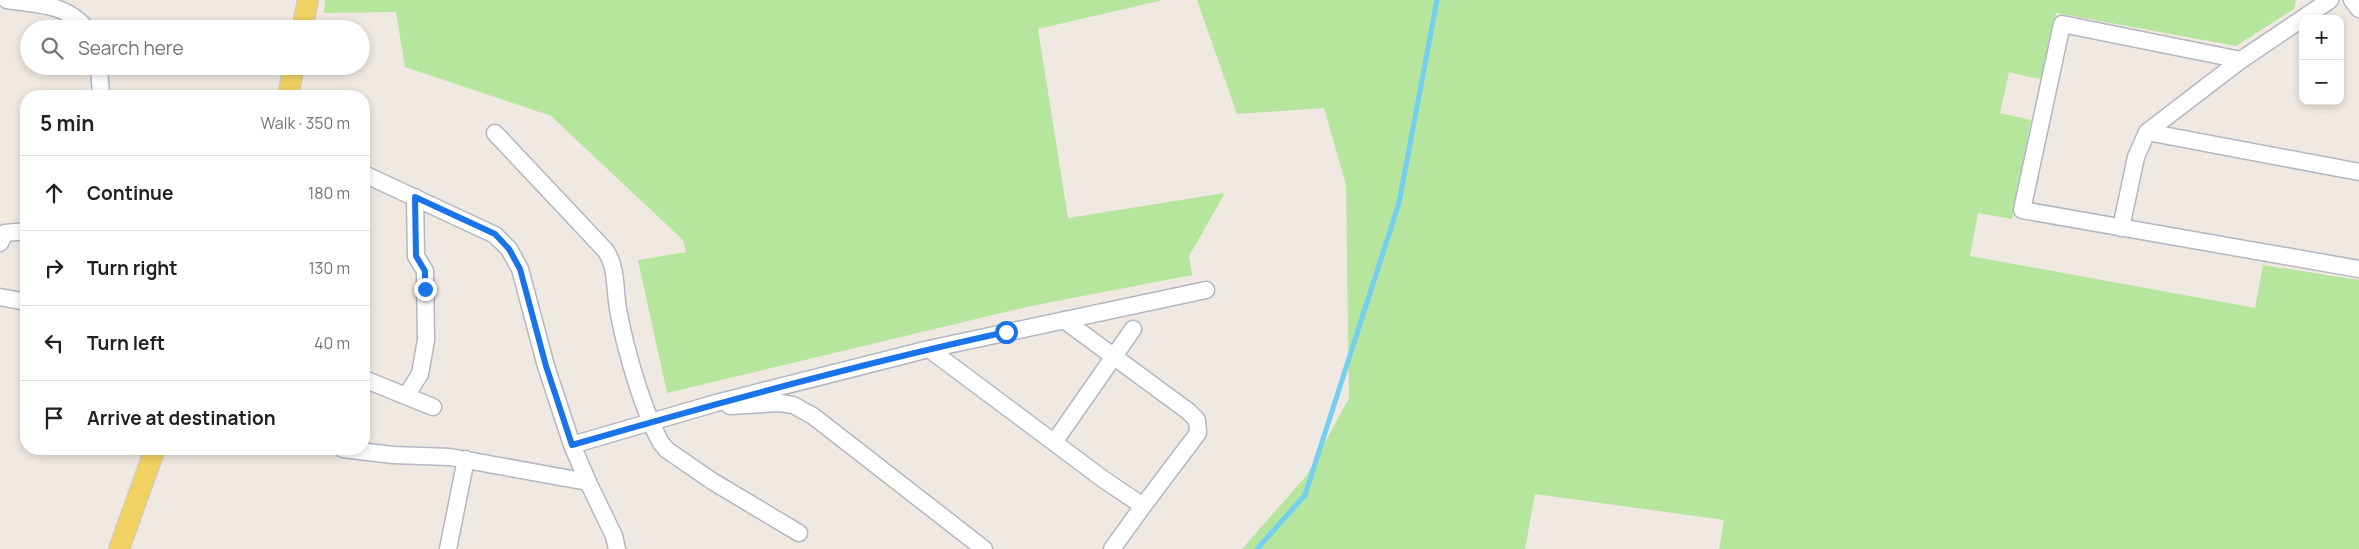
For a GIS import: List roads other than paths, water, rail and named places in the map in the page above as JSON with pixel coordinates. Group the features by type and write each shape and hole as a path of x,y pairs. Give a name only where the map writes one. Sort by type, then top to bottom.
{"main road":[{"path":"304,20 308,0"},
{"path":"289,90 292,75"},
{"path":"119,549 153,455"}],"street":[{"path":"7,0 59,8 71,13 78,20"},
{"path":"2120,228 2136,157 2148,132 2241,60 2330,0"},
{"path":"2352,0 2359,9"},
{"path":"2241,60 2062,24 2022,210 2359,269"},
{"path":"100,75 101,90"},
{"path":"2148,132 2359,172"},
{"path":"495,133 606,251 612,261 618,314 639,387 661,444 712,481 799,533"},
{"path":"370,177 495,234 509,249 520,269 546,366 572,445 614,536 617,549"},
{"path":"406,396 420,374 426,340 425,271 416,256 415,197"},
{"path":"0,242 5,234 20,232"},
{"path":"572,445 716,403 929,349 1206,290"},
{"path":"0,297 20,301"},
{"path":"1064,320 1188,410 1199,424 1198,433 1112,549"},
{"path":"1055,441 1133,329"},
{"path":"929,349 1055,441 1103,479 1143,506"},
{"path":"370,381 433,407"},
{"path":"716,403 736,407 780,402 793,405 813,416 984,549"},
{"path":"370,452 466,459 588,482"},
{"path":"448,549 466,459"}],"waterway":[{"path":"1257,549 1305,495 1399,203 1437,0"}]}
